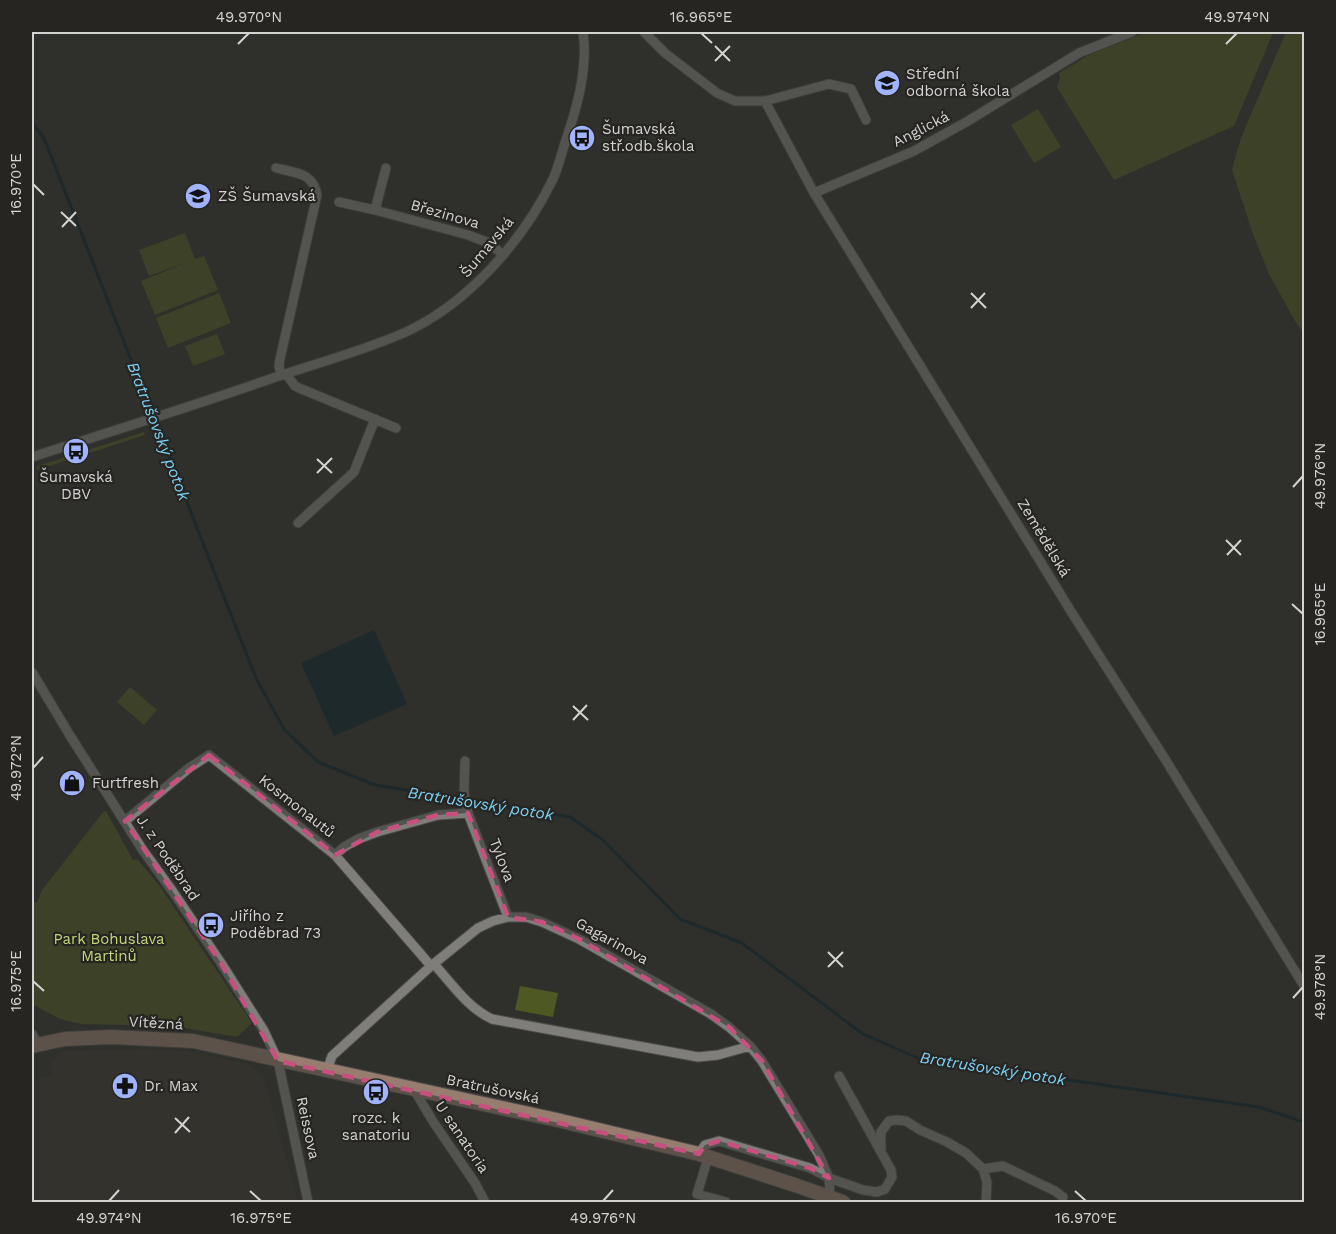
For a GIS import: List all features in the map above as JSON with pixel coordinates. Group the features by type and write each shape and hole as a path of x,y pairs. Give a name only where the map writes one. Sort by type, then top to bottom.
{"main road":[{"name":"Vítězná","path":"34,1041 111,1037 193,1041 278,1060"},
{"name":"Bratrušovská","path":"278,1060 557,1120 703,1156 843,1203"}],"street":[{"name":"Šumavská","path":"32,457 333,360 406,332 429,319 469,290 503,255 553,179 573,119 582,80 583,32"},
{"path":"644,32 665,53 717,93 735,101 765,101 829,84 851,89 866,120"},
{"name":"Anglická","path":"814,193 914,152 1079,53 1132,32"},
{"name":"Zemědělská","path":"765,101 814,193 1305,986"},
{"path":"276,168 306,176 312,180 317,195 279,366 295,386 396,428"},
{"path":"375,210 386,168"},
{"name":"Březinova","path":"339,202 468,235 489,243 503,255"},
{"path":"298,523 351,476 375,419"},
{"name":"J. z Poděbrad","path":"32,672 142,849 221,963 264,1031 278,1060"},
{"name":"Kosmonautů","path":"125,821 189,768 209,755 335,855 433,965 472,1007 482,1014 492,1019 698,1057 718,1055 750,1046"},
{"name":"Tylova","path":"465,761 464,793 467,810 508,916"},
{"path":"335,855 358,839 377,832 438,815 467,810"},
{"path":"327,1070 332,1056 433,965 478,928 508,916"},
{"name":"Gagarinova","path":"508,916 526,917 542,922 579,939 711,1014 729,1027 762,1060 819,1155 829,1178 830,1197"},
{"name":"Reissova","path":"278,1060 308,1203"},
{"path":"726,1203 698,1194 705,1146 719,1141 810,1168 829,1178 863,1190 877,1192 885,1189 892,1177 891,1170 839,1076"},
{"name":"U sanatoria","path":"413,1088 475,1183 485,1203"},
{"path":"881,1152 881,1132 889,1121 906,1121 966,1153 983,1169 987,1182 986,1203"},
{"path":"983,1169 1002,1166 1063,1197"}],"highlighted area":[{"path":"209,755 335,855 377,832 438,815 468,813 508,917 542,922 579,939 729,1027 762,1061 829,1178 810,1168 719,1141 705,1145 699,1154 278,1061 221,963 125,821"}],"shaded area":[{"path":"145,1049 187,1051 240,1062 257,1071 264,1079 298,1202 32,1202 32,1080 53,1076 51,1064 57,1055 65,1051"}],"green space":[{"path":"1147,32 1270,32 1272,35 1234,126 1114,180 1057,87 1059,73 1091,54"},
{"path":"1286,32 1304,32 1304,334 1269,274 1232,170 1243,133"},
{"path":"1038,109 1061,147 1034,163 1011,125"},
{"path":"185,233 195,259 204,256 218,290 155,315 141,281 190,261 149,276 139,250"},
{"path":"219,293 231,323 168,348 156,318"},
{"path":"217,334 225,354 193,366 185,346"},
{"path":"144,432 145,435 37,470 37,466"},
{"path":"130,687 157,710 144,725 117,702"},
{"name":"Park Bohuslava Martinů","path":"104,811 133,860 137,859 159,885 252,1023 237,1037 172,1026 82,1024 60,1019 32,1002 32,902 37,903 42,890"},
{"path":"520,986 558,993 553,1017 515,1010"}],"water":[{"path":"374,630 407,704 334,736 301,663"}],"waterway":[{"name":"Bratrušovský potok","path":"32,123 44,138 258,682 284,729 318,762 375,785 570,817 603,840 680,919 742,943 863,1034 920,1059 1259,1107 1304,1122"}],"place":[{"name":"Střední odborná škola","path":"887,83"},
{"name":"Šumavská stř.odb.škola","path":"582,138"},
{"name":"ZŠ Šumavská","path":"198,196"},
{"name":"Šumavská DBV","path":"76,451"},
{"name":"Furtfresh","path":"72,783"},
{"name":"Jiřího z Poděbrad 73","path":"211,925"},
{"name":"Dr. Max","path":"125,1086"},
{"name":"rozc. k sanatoriu","path":"376,1092"}]}
